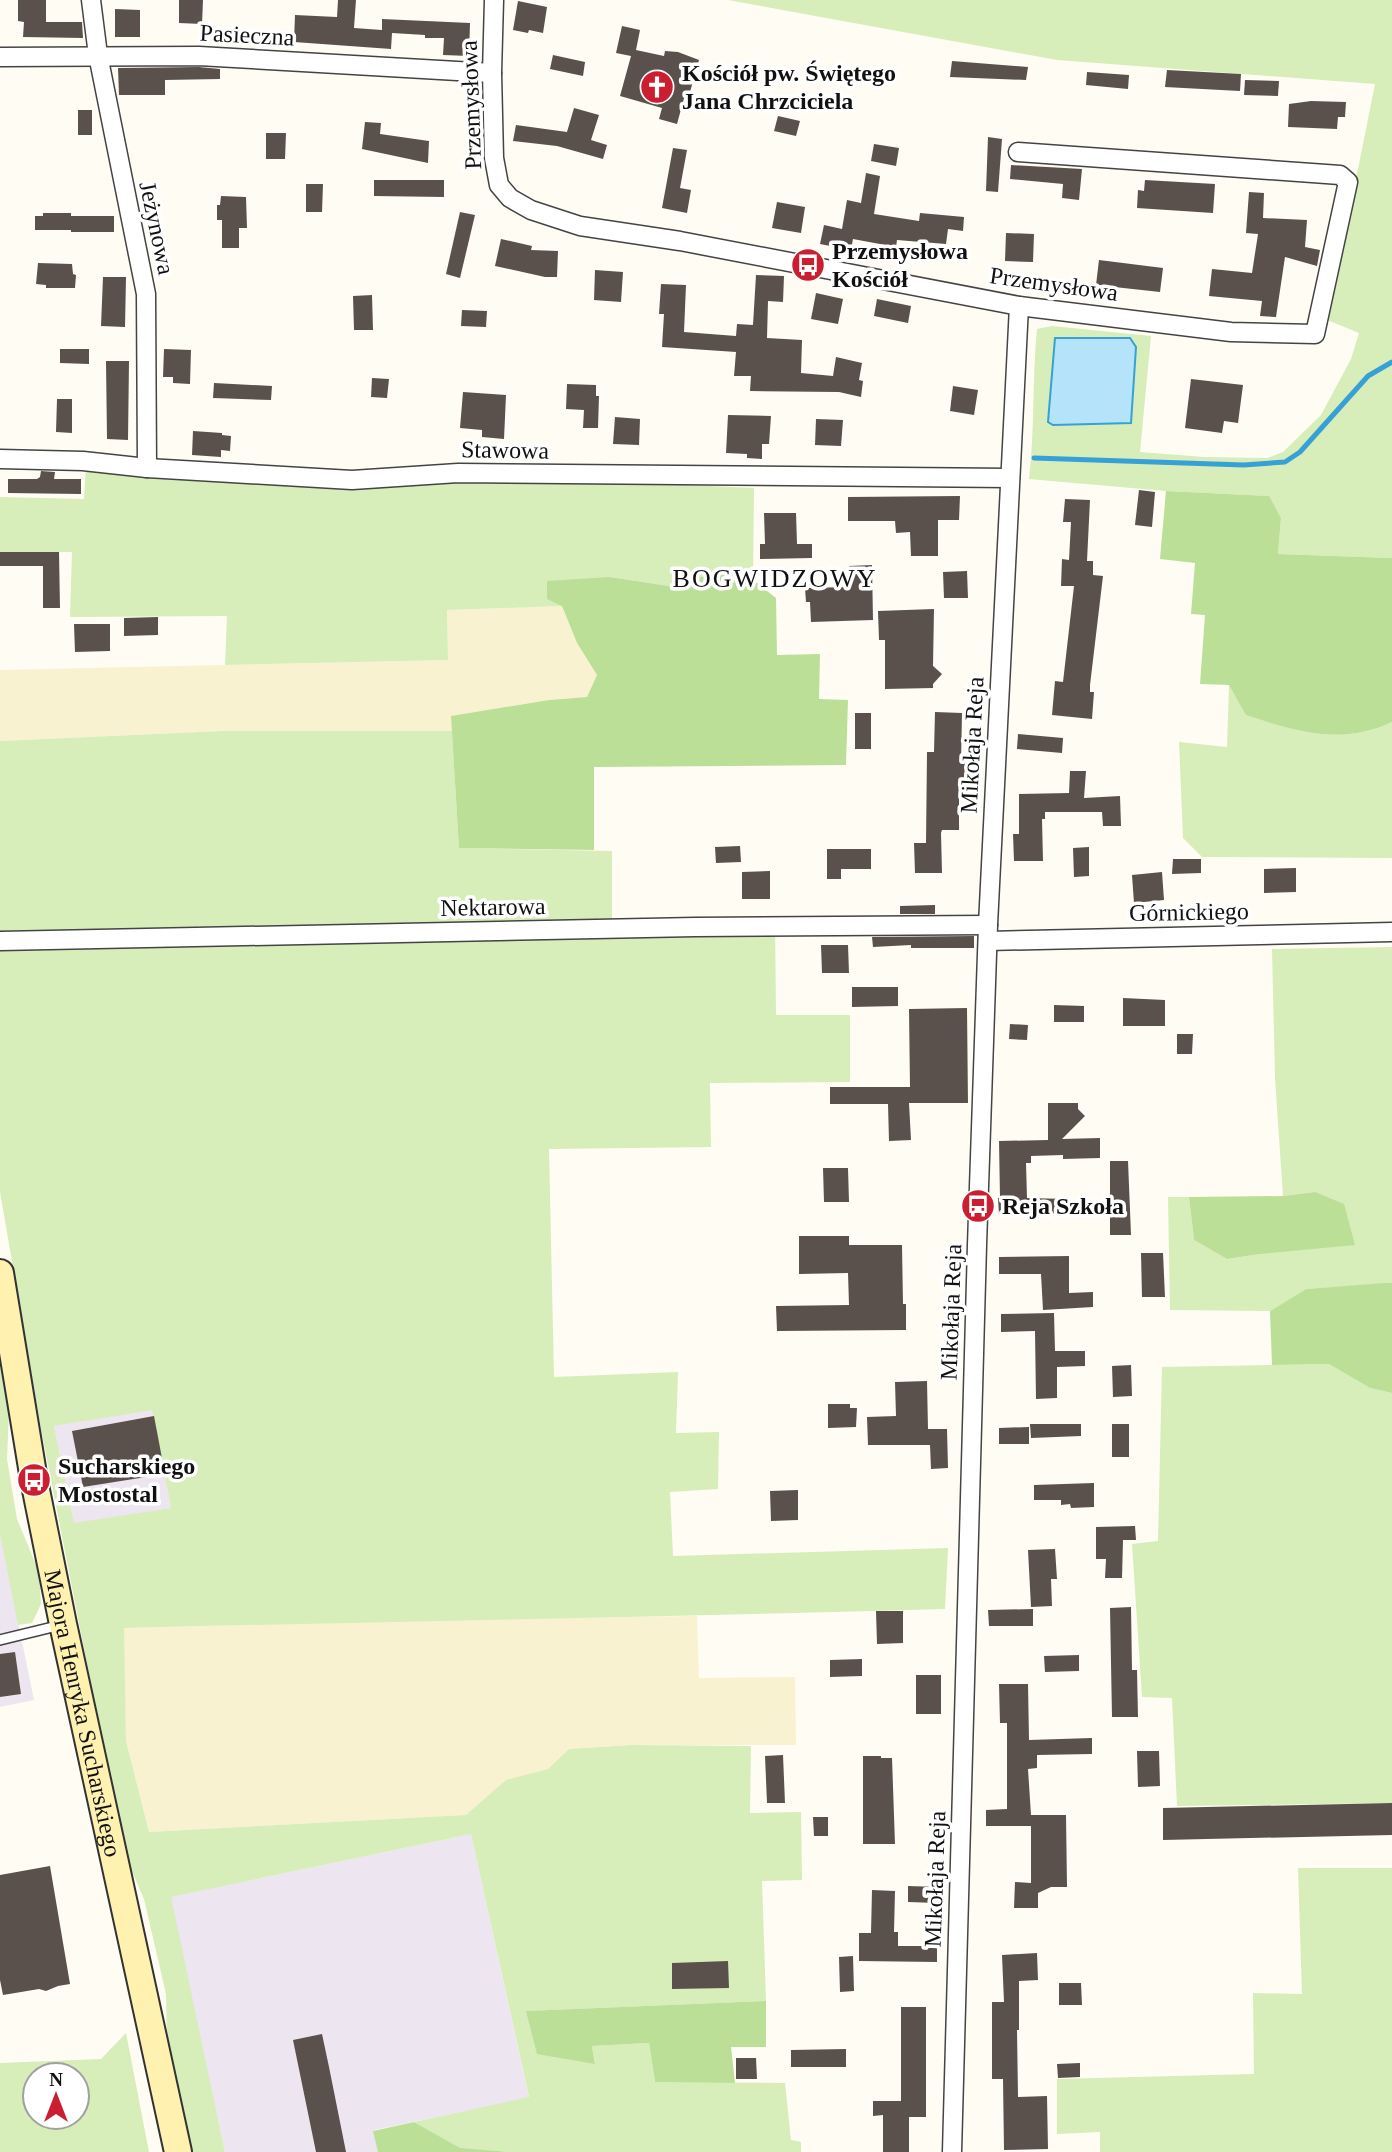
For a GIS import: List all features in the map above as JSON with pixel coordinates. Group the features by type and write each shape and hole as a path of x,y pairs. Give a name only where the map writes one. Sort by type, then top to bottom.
{"street":[{"name":"Jeżynowa","path":"92,0 98,55 146,294 147,468"},
{"name":"Przemysłowa","path":"494,0 494,158 499,185 510,198 531,210 580,226 680,241 1020,306 1231,332 1315,334 1348,182 1340,175 1018,152"},
{"name":"Pasieczna","path":"0,57 199,56 492,73"},
{"name":"Mikołaja Reja","path":"952,2152 976,1265 988,933 1020,306"},
{"name":"Stawowa","path":"0,459 83,461 147,468 352,480 458,473 1010,478"},
{"name":"Nektarowa","path":"0,941 695,927 988,933"},
{"name":"Górnickiego","path":"988,933 1392,932"},
{"name":"Majora Henryka Sucharskiego","path":"0,1273 34,1480 63,1624 178,2152"}],"lane":[{"path":"0,1640 63,1624"}],"shaded area":[{"path":"562,606 577,643 597,675 587,697 549,700 452,716 452,731 223,731 0,741 0,670 448,660 447,610"},
{"path":"152,1409 171,1508 74,1524 54,1426"},
{"path":"0,1535 34,1700 0,1707"},
{"path":"697,1616 699,1678 795,1677 796,1745 631,1745 569,1749 548,1769 506,1781 466,1815 149,1832 126,1741 123,1628"},
{"path":"471,1834 529,2098 374,2130 378,2152 225,2152 170,1897"}],"green space":[{"path":"728,0 1392,0 1392,558 1278,554 1281,518 1268,496 1166,491 1029,479 1037,329 1052,326 1151,336 1140,452 1267,458 1283,452 1321,415 1351,359 1359,333 1325,319 1375,84 1057,60"},
{"path":"86,466 562,479 754,488 753,580 714,573 669,586 610,577 562,606 447,610 448,660 225,665 227,616 70,617 72,552 0,553 0,497 84,499"},
{"path":"1166,491 1269,496 1281,518 1278,554 1392,558 1392,722 1373,729 1337,735 1301,731 1246,715 1229,685 1200,684 1205,615 1191,614 1195,563 1160,559"},
{"path":"714,573 753,580 776,598 777,655 820,654 819,699 848,700 846,765 594,767 594,850 459,848 451,716 549,700 587,697 597,675 577,643 562,606 547,599 547,581 610,577 669,586"},
{"path":"1229,685 1247,715 1301,731 1337,735 1373,729 1392,722 1392,858 1202,857 1183,838 1179,742 1227,747"},
{"path":"223,731 452,731 459,848 612,851 612,924 775,921 776,1015 850,1015 850,1082 710,1083 711,1147 549,1149 554,1377 678,1372 676,1433 719,1432 718,1489 670,1492 673,1556 948,1548 945,1609 124,1628 126,1741 149,1832 466,1815 506,1780 548,1769 569,1749 631,1745 751,1746 750,1813 801,1812 802,1880 762,1881 766,2001 527,2011 595,2063 592,2046 649,2043 655,2082 785,2083 791,2140 801,2142 801,2152 511,2152 461,2149 414,2122 529,2097 471,1834 171,1897 225,2152 192,2152 167,2046 166,1994 144,1899 124,1853 41,1429 0,1192 0,741","holes":["152,1410 171,1508 74,1523 54,1426"]},
{"path":"1392,947 1392,1283 1306,1289 1270,1311 1170,1310 1168,1197 1189,1197 1194,1240 1227,1259 1260,1254 1315,1192 1283,1196 1275,1078 1272,949"},
{"path":"1315,1192 1344,1204 1355,1245 1227,1259 1194,1240 1189,1197 1283,1196"},
{"path":"1392,1283 1392,1393 1370,1388 1329,1364 1272,1365 1270,1311 1306,1289"},
{"path":"0,1362 9,1410 7,1459 17,1519 39,1572 41,1604 32,1623 18,1625 0,1535"},
{"path":"1329,1364 1370,1388 1392,1393 1392,1803 1177,1806 1172,1698 1142,1697 1132,1544 1158,1541 1162,1367"},
{"path":"1298,1868 1392,1868 1392,2152 1100,2152 1100,2132 1057,2134 1057,2079 1254,2074 1253,1993 1302,1994"},
{"path":"766,2001 766,2047 731,2047 735,2083 655,2082 649,2043 592,2046 595,2064 537,2054 526,2011"},
{"path":"126,2033 149,2152 0,2152 0,2063 21,2062 21,2131 91,2131 91,2061 50,2061 101,2059"},
{"path":"414,2122 460,2148 511,2152 378,2152 373,2131"}],"water":[{"path":"1055,338 1130,338 1136,347 1131,423 1053,425 1048,422"}],"building":[{"path":"18,0 46,0 46,22 82,22 83,38 23,37 24,22 18,21"},
{"path":"179,0 203,0 202,24 179,23"},
{"path":"338,0 356,0 354,28 382,30 382,19 470,23 469,56 443,55 444,38 425,38 425,35 392,33 391,49 294,42 295,15 337,17"},
{"path":"518,1 547,7 543,33 513,30"},
{"path":"115,9 140,10 140,37 115,37"},
{"name":"Kościół pw. Świętego Jana Chrzciciela","path":"622,26 640,30 636,50 664,56 665,51 678,52 699,60 690,92 686,91 677,124 659,119 662,108 620,96 631,56 616,53"},
{"path":"553,55 585,62 583,76 550,69"},
{"path":"952,61 1028,67 1026,80 950,77"},
{"path":"118,68 220,69 220,79 165,80 165,95 119,95"},
{"path":"1167,70 1241,74 1240,91 1165,87"},
{"path":"1087,72 1129,75 1128,89 1086,85"},
{"path":"1245,80 1279,81 1278,96 1244,95"},
{"path":"1311,101 1346,102 1345,117 1338,117 1337,129 1288,127 1289,104"},
{"path":"574,108 599,115 591,140 607,145 603,159 557,146 513,141 516,125 567,132"},
{"path":"78,110 92,110 92,135 78,135"},
{"path":"778,116 800,121 796,136 774,131"},
{"path":"365,122 381,123 380,134 429,141 428,163 362,149"},
{"path":"266,133 286,133 285,159 266,159"},
{"path":"988,137 1002,139 998,192 986,191"},
{"path":"874,144 899,148 896,166 871,161"},
{"path":"673,148 687,150 680,188 691,190 687,213 662,208"},
{"path":"1011,165 1082,169 1079,200 1062,198 1063,184 1010,179"},
{"path":"866,173 880,176 874,214 919,221 920,213 964,217 963,231 948,229 946,244 897,240 896,247 853,239 851,250 820,244 824,225 842,229 847,200 861,203"},
{"path":"374,180 444,180 444,197 374,196"},
{"path":"1145,180 1215,184 1213,213 1137,208 1138,190 1144,191"},
{"path":"306,184 323,184 322,212 306,212"},
{"path":"1249,192 1264,193 1263,218 1307,220 1305,247 1320,250 1317,266 1285,257 1276,317 1260,316 1262,301 1209,296 1212,269 1252,273 1258,234 1246,233"},
{"path":"221,196 246,197 247,228 239,228 239,248 222,248 222,220 217,220 217,205 220,205"},
{"path":"777,202 805,207 801,233 772,228"},
{"path":"460,212 475,215 460,278 446,274"},
{"path":"43,213 114,216 114,232 35,230 35,216 43,216"},
{"path":"1006,233 1034,234 1033,262 1005,261"},
{"path":"501,239 532,246 531,250 558,251 557,277 495,266"},
{"path":"1099,260 1163,268 1160,292 1096,285"},
{"path":"38,263 72,264 73,274 76,275 75,288 46,288 46,285 36,284"},
{"path":"595,270 623,272 621,302 594,300"},
{"path":"756,275 784,276 783,302 768,301 767,338 802,340 801,373 833,376 836,357 862,363 859,380 863,381 861,397 839,392 750,391 751,376 734,376 736,352 662,347 664,314 659,314 661,284 686,285 684,332 736,336 737,324 753,325"},
{"path":"103,277 126,277 125,327 101,326"},
{"path":"816,293 843,299 838,324 811,319"},
{"path":"372,295 373,330 354,330 353,296"},
{"path":"877,299 911,306 908,323 874,316"},
{"path":"462,310 487,311 486,327 461,326"},
{"path":"60,349 89,349 89,364 60,363"},
{"path":"164,349 191,350 190,384 173,383 173,377 163,377"},
{"path":"106,361 129,361 128,440 107,439"},
{"path":"372,378 389,379 387,398 371,397"},
{"path":"1191,379 1243,385 1238,423 1224,421 1222,433 1185,428"},
{"path":"214,383 272,386 271,400 213,398"},
{"path":"567,384 596,385 596,396 599,396 598,428 583,428 584,410 566,409"},
{"path":"953,386 978,390 974,415 950,411"},
{"path":"463,392 506,395 504,439 482,437 482,430 460,428"},
{"path":"57,399 72,399 72,433 56,432"},
{"path":"728,415 771,416 769,444 762,444 762,459 747,458 747,454 726,453"},
{"path":"615,417 640,419 639,445 613,444"},
{"path":"816,419 843,420 841,446 815,445"},
{"path":"193,431 231,436 230,451 221,450 221,457 192,455"},
{"path":"41,471 55,472 54,479 81,479 81,494 8,493 8,479 37,479"},
{"path":"1139,490 1155,492 1152,527 1135,525"},
{"path":"960,496 959,520 938,520 938,556 911,556 910,532 896,533 895,521 848,521 848,497"},
{"path":"1065,499 1090,500 1087,561 1093,561 1093,575 1103,576 1090,685 1090,692 1094,692 1092,719 1052,715 1055,681 1063,682 1074,586 1061,586 1062,559 1069,560 1071,522 1063,522"},
{"path":"764,513 796,513 797,544 812,544 812,558 760,559 760,544 765,544"},
{"path":"0,552 59,552 60,608 43,608 43,566 0,566"},
{"path":"872,565 873,620 811,622 810,602 806,602 805,588 849,587 849,566"},
{"path":"967,571 968,598 944,598 943,572"},
{"path":"934,609 933,666 942,674 933,684 933,688 885,689 885,640 879,640 878,611"},
{"path":"158,617 158,635 124,636 124,618"},
{"path":"74,624 110,624 110,651 75,652"},
{"path":"935,712 962,713 961,762 977,762 977,777 959,778 959,830 942,830 942,873 915,873 914,843 926,843 927,752 934,752"},
{"path":"855,713 871,713 871,749 855,749"},
{"path":"1018,734 1063,738 1062,753 1017,749"},
{"path":"1070,771 1086,771 1084,798 1120,796 1121,826 1103,826 1102,812 1045,812 1045,819 1042,819 1043,861 1014,861 1013,834 1019,834 1019,794 1069,793"},
{"path":"740,846 741,862 716,863 715,847"},
{"path":"1089,847 1089,876 1074,877 1073,848"},
{"path":"827,849 871,849 871,869 841,869 841,879 827,879"},
{"path":"1173,859 1201,859 1201,873 1172,874"},
{"path":"1296,868 1296,892 1264,893 1264,869"},
{"path":"770,871 770,899 742,899 742,872"},
{"path":"1162,872 1164,900 1134,903 1132,875"},
{"path":"935,905 935,914 900,914 900,906"},
{"path":"974,936 974,948 911,948 911,945 873,947 872,937"},
{"path":"821,945 848,945 849,973 822,973"},
{"path":"852,987 898,987 898,1006 852,1007"},
{"path":"1123,998 1165,1000 1165,1026 1123,1026"},
{"path":"1054,1005 1084,1006 1084,1022 1054,1022"},
{"path":"967,1008 968,1103 909,1103 911,1140 889,1141 888,1104 830,1104 830,1087 910,1087 909,1009"},
{"path":"1010,1024 1028,1025 1027,1040 1009,1039"},
{"path":"1177,1034 1193,1034 1192,1054 1177,1054"},
{"path":"1048,1103 1078,1103 1078,1109 1085,1116 1062,1139 1100,1138 1100,1158 1031,1156 1031,1163 1026,1163 1027,1198 1068,1199 1069,1213 999,1215 999,1141 1048,1140"},
{"path":"1110,1161 1128,1161 1131,1235 1110,1235"},
{"path":"823,1168 848,1168 849,1202 824,1202"},
{"path":"799,1236 849,1236 849,1245 902,1245 906,1330 777,1331 776,1306 849,1305 848,1273 799,1274"},
{"path":"1141,1253 1163,1253 1165,1297 1142,1297"},
{"path":"1069,1256 1069,1293 1093,1292 1093,1307 1043,1310 1041,1274 999,1274 999,1257"},
{"path":"1054,1313 1055,1351 1085,1351 1085,1366 1057,1367 1057,1398 1036,1399 1035,1331 1001,1332 1001,1314"},
{"path":"1131,1365 1132,1396 1113,1397 1112,1366"},
{"path":"927,1381 928,1429 947,1429 948,1468 931,1469 930,1445 868,1445 867,1417 896,1416 895,1382"},
{"path":"828,1404 850,1404 850,1408 857,1408 856,1427 828,1428"},
{"path":"154,1416 165,1474 83,1487 72,1431"},
{"path":"1030,1424 1081,1424 1081,1436 1031,1438"},
{"path":"1112,1424 1129,1424 1129,1457 1112,1457"},
{"path":"1029,1427 1029,1444 999,1444 999,1428"},
{"path":"1094,1483 1094,1507 1071,1508 1070,1504 1061,1505 1061,1500 1034,1500 1034,1485"},
{"path":"798,1490 798,1520 771,1521 770,1491"},
{"path":"1135,1526 1136,1540 1123,1540 1122,1578 1105,1578 1106,1559 1096,1559 1096,1527"},
{"path":"1055,1549 1057,1579 1051,1579 1052,1606 1031,1607 1028,1550"},
{"path":"1131,1607 1132,1670 1137,1670 1138,1717 1112,1717 1110,1608"},
{"path":"1033,1609 1033,1626 989,1626 988,1610"},
{"path":"876,1611 903,1611 903,1643 877,1644"},
{"path":"15,1652 21,1694 0,1697 0,1654"},
{"path":"1079,1655 1079,1671 1045,1672 1044,1656"},
{"path":"862,1659 862,1676 830,1677 830,1660"},
{"path":"916,1675 941,1675 941,1714 916,1714"},
{"path":"999,1684 1028,1684 1029,1740 1092,1738 1092,1754 1037,1755 1037,1768 1028,1769 1031,1815 1066,1815 1067,1887 1051,1887 1038,1893 1038,1908 1014,1908 1015,1882 1031,1883 1031,1826 986,1826 986,1810 1007,1809 1007,1723 1000,1723"},
{"path":"1137,1751 1159,1751 1160,1786 1138,1787"},
{"path":"783,1755 785,1803 767,1803 765,1756"},
{"path":"863,1756 892,1758 895,1844 863,1844"},
{"path":"1392,1803 1392,1835 1163,1840 1163,1808"},
{"path":"813,1817 828,1817 828,1836 814,1836"},
{"path":"50,1866 70,1984 46,1991 39,1989 3,1995 0,1980 0,1875"},
{"path":"908,1886 939,1887 938,1903 908,1902"},
{"path":"872,1890 895,1891 894,1932 898,1932 898,1946 937,1946 937,1962 859,1961 859,1933 871,1933"},
{"path":"1037,1953 1038,1980 1019,1981 1018,2097 1047,2096 1048,2149 1004,2150 1003,2079 992,2079 992,2002 1004,2002 1002,1955"},
{"path":"853,1956 854,1991 840,1992 839,1957"},
{"path":"728,1961 729,1988 672,1989 672,1963"},
{"path":"1059,1983 1081,1983 1082,2005 1059,2005"},
{"path":"901,2007 926,2007 926,2117 909,2117 909,2152 883,2152 883,2115 873,2116 873,2101 901,2101"},
{"path":"322,2034 346,2152 316,2152 293,2040"},
{"path":"846,2049 846,2067 791,2067 791,2050"},
{"path":"736,2058 756,2058 757,2079 736,2079"},
{"path":"1080,2063 1080,2077 1058,2078 1057,2064"}],"waterway":[{"path":"1034,458 1244,465 1285,462 1300,452 1368,376 1392,362"}],"place":[{"name":"Kościół pw. Świętego Jana Chrzciciela","path":"657,87"},
{"name":"Przemysłowa Kościół","path":"808,265"},
{"name":"Reja Szkoła","path":"978,1206"},
{"name":"Sucharskiego Mostostal","path":"34,1480"}],"district":[{"name":"BOGWIDZOWY","path":"775,578"}]}
